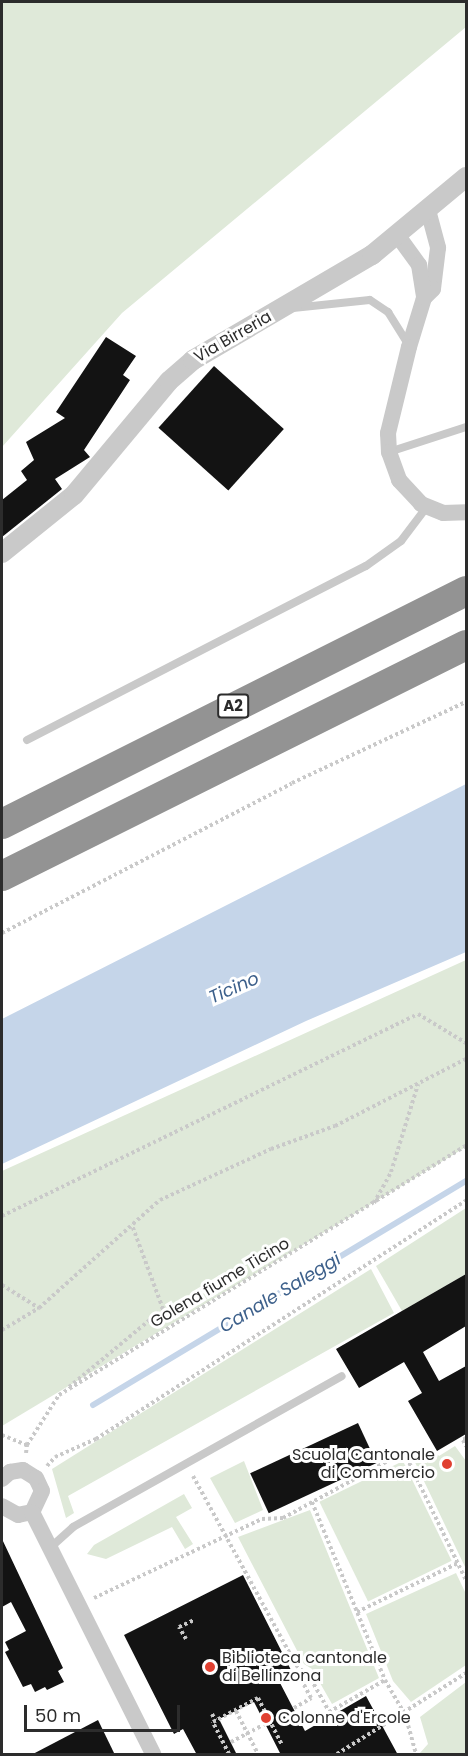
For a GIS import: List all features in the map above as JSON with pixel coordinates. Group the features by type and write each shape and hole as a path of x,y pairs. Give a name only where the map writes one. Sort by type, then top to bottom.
{"highway":[{"name":"A2","path":"2,824 466,591"},
{"path":"2,876 466,645"}],"street":[{"name":"Via Birreria","path":"2,553 74,495 178,372 209,348 345,273 398,236 466,177"},
{"path":"424,298 434,289 438,248 428,210"},
{"path":"398,236 419,265 424,298 409,347 388,433 388,452 399,480 426,507 443,513 466,512"},
{"path":"2,1479 10,1472 30,1474 41,1499 32,1512 18,1515 2,1506"},
{"path":"32,1512 51,1546 153,1755"}],"lane":[{"path":"280,310 370,300 388,312 409,347"},
{"path":"388,452 466,427"},
{"path":"27,740 366,566 401,541 426,507"},
{"path":"51,1546 73,1527 342,1376"}],"path":[{"path":"2,933 292,783 466,702"},
{"path":"2,1216 418,1014 466,1043"},
{"path":"2,1330 39,1308 160,1200 271,1149 335,1126 466,1059"},
{"path":"373,1203 391,1172 418,1083"},
{"name":"Golena fiume Ticino","path":"30,1474 27,1445 59,1395 466,1146"},
{"path":"30,1474 55,1457 96,1438 466,1201"},
{"path":"59,1395 163,1309 132,1225"},
{"path":"2,1285 39,1308"},
{"path":"2,1436 27,1445"},
{"path":"466,1438 463,1440 466,1446"},
{"path":"80,1605 262,1518 283,1518 404,1452 466,1580"},
{"path":"186,1462 225,1535 328,1712 385,1680"},
{"path":"312,1502 385,1680 405,1714 416,1755"},
{"path":"357,1612 458,1563"},
{"path":"186,1639 179,1627 194,1620"},
{"path":"294,1708 311,1698 300,1677 304,1672"},
{"path":"337,1755 405,1714 466,1673"},
{"path":"215,1720 258,1698 282,1745"},
{"path":"236,1711 258,1755"},
{"path":"212,1714 229,1755"},
{"path":"231,1742 265,1724"}],"green space":[{"path":"2,2 466,2 466,27 122,313 2,447"},
{"path":"466,960 466,1147 2,1426 2,1171"},
{"path":"466,1208 466,1274 402,1311 376,1266"},
{"path":"371,1269 394,1313 68,1496 74,1513 66,1518 52,1469"},
{"path":"455,1446 466,1461 466,1569 412,1456 431,1448 439,1456"},
{"path":"244,1461 263,1510 235,1523 210,1478"},
{"path":"403,1461 452,1561 368,1602 319,1502"},
{"path":"184,1494 192,1508 176,1517 193,1544 185,1549 172,1527 106,1559 87,1554 94,1545"},
{"path":"310,1510 379,1678 332,1704 312,1669 304,1664 238,1537"},
{"path":"456,1573 466,1594 466,1665 411,1702 393,1681 366,1614"},
{"path":"466,1682 466,1754 419,1754 428,1744 420,1717"}],"water":[{"name":"Ticino","path":"466,784 466,952 306,1021 2,1164 2,1019"}],"building":[{"path":"106,337 136,356 123,375 130,380 84,450 90,457 55,479 62,489 2,537 2,500 27,480 21,471 34,460 26,442 65,418 56,412"},
{"path":"214,366 284,429 228,491 158,428"},
{"path":"466,1274 466,1326 423,1352 439,1381 466,1366 466,1434 437,1451 408,1401 422,1393 404,1362 359,1388 336,1349"},
{"path":"358,1423 377,1463 269,1513 250,1473"},
{"path":"2,1539 63,1668 58,1671 64,1682 47,1690 45,1687 35,1692 31,1684 23,1687 5,1652 9,1650 5,1642 26,1631 11,1602 2,1607"},
{"path":"243,1575 293,1674 279,1681 305,1731 366,1696 398,1755 281,1755 254,1702 219,1719 237,1755 197,1755 183,1729 174,1734 124,1635"},
{"path":"98,1720 115,1755 31,1755"}],"waterway":[{"name":"Canale Saleggi","path":"93,1405 466,1181"}],"place":[{"name":"Scuola Cantonale di Commercio","path":"447,1464"},
{"name":"Biblioteca cantonale di Bellinzona","path":"210,1667"},
{"name":"Colonne d'Ercole","path":"266,1718"}]}
